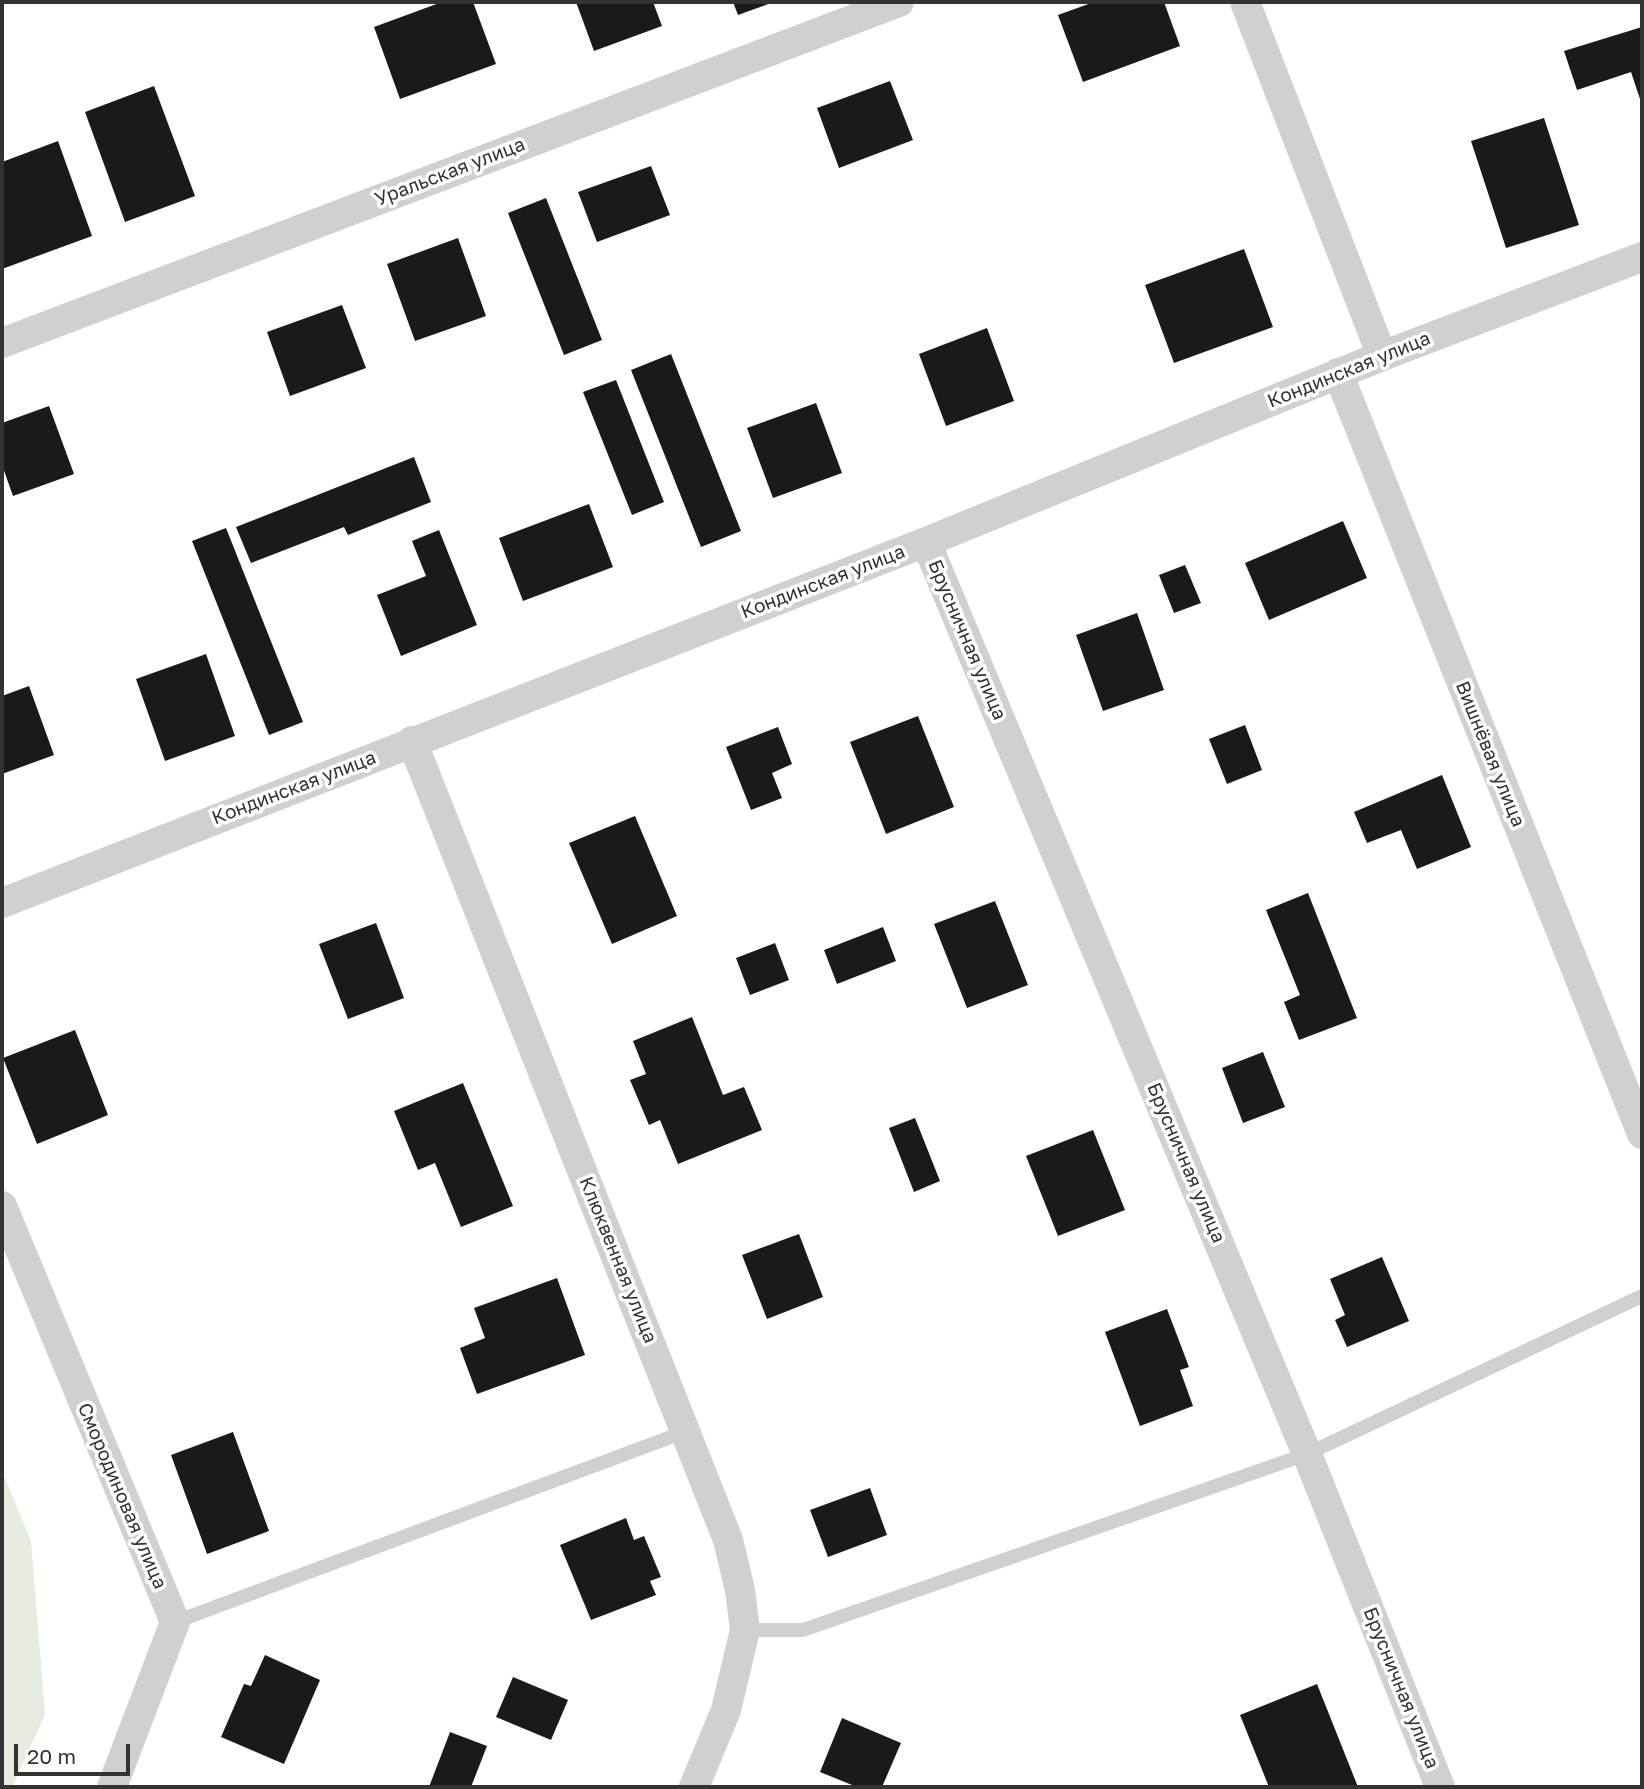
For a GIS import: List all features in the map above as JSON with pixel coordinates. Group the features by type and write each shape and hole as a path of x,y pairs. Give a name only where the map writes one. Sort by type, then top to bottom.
{"street":[{"name":"Уральская улица","path":"2,344 899,2"},
{"path":"1245,2 1382,356"},
{"name":"Кондинская улица","path":"2,903 926,542 1338,373 1642,257"},
{"name":"Вишнёвая улица","path":"1338,373 1642,1134"},
{"name":"Брусничная улица","path":"926,542 1307,1454 1440,1787"},
{"name":"Клюквенная улица","path":"412,741 728,1540 740,1590 745,1630 726,1710 694,1787"},
{"name":"Смородиновая улица","path":"2,1206 175,1622"},
{"path":"111,1787 175,1622"}],"lane":[{"path":"745,1630 803,1630 1307,1454 1642,1296"},
{"path":"175,1622 687,1431"}],"shaded area":[{"path":"2,1471 31,1541 45,1715 12,1787 2,1787"}],"building":[{"path":"442,2 473,2 496,64 400,99 374,27"},
{"path":"576,2 653,2 662,26 594,51"},
{"path":"733,2 774,2 738,15"},
{"path":"1094,2 1164,2 1180,46 1083,82 1058,15"},
{"path":"1642,27 1642,105 1631,72 1577,90 1564,51"},
{"path":"890,81 913,140 839,168 817,108"},
{"path":"154,86 195,196 125,222 85,112"},
{"path":"1544,118 1579,225 1506,248 1471,141"},
{"path":"58,141 92,236 2,269 2,162"},
{"path":"651,166 670,215 597,242 578,192"},
{"path":"546,198 602,340 564,355 508,213"},
{"path":"458,238 486,316 415,341 387,264"},
{"path":"1244,249 1273,327 1174,363 1145,285"},
{"path":"342,305 366,368 290,396 267,332"},
{"path":"987,328 1014,401 946,426 919,354"},
{"path":"671,354 741,531 701,547 631,370"},
{"path":"616,380 664,502 632,515 583,392"},
{"path":"816,403 842,473 773,498 747,428"},
{"path":"49,406 74,474 13,496 2,465 2,423"},
{"path":"414,457 431,502 348,535 344,527 251,563 236,527"},
{"path":"589,504 613,567 523,601 499,538"},
{"path":"1343,521 1367,578 1269,620 1245,563"},
{"path":"226,528 303,722 269,735 192,541"},
{"path":"439,530 477,625 401,656 377,595 426,576 412,541"},
{"path":"1185,565 1201,603 1174,613 1159,575"},
{"path":"1137,613 1164,690 1103,711 1076,635"},
{"path":"206,654 235,736 165,761 136,679"},
{"path":"29,686 54,755 2,774 2,696"},
{"path":"918,716 954,807 886,834 850,742"},
{"path":"1245,725 1262,770 1227,784 1209,739"},
{"path":"778,727 792,764 772,773 782,798 751,810 726,747"},
{"path":"1442,775 1471,847 1417,869 1401,830 1367,843 1354,812"},
{"path":"635,816 677,916 612,944 569,843"},
{"path":"1308,893 1357,1018 1299,1040 1284,1002 1300,995 1266,910"},
{"path":"995,901 1028,985 967,1008 934,924"},
{"path":"376,923 404,998 348,1019 319,944"},
{"path":"883,927 896,961 837,984 824,950"},
{"path":"775,943 789,980 750,995 736,958"},
{"path":"692,1017 723,1095 744,1087 762,1130 678,1164 660,1120 649,1125 630,1080 646,1074 633,1041"},
{"path":"75,1030 108,1115 37,1144 3,1058"},
{"path":"1263,1052 1285,1107 1243,1123 1222,1068"},
{"path":"463,1083 513,1206 461,1227 435,1163 418,1170 394,1111"},
{"path":"915,1118 940,1181 914,1192 889,1128"},
{"path":"1093,1130 1125,1210 1058,1236 1026,1156"},
{"path":"799,1234 823,1297 767,1319 742,1255"},
{"path":"1382,1257 1409,1321 1347,1347 1335,1320 1345,1315 1330,1279"},
{"path":"557,1278 585,1355 477,1394 460,1348 485,1338 474,1308"},
{"path":"1167,1309 1189,1367 1180,1370 1193,1406 1140,1426 1105,1332"},
{"path":"233,1432 269,1531 207,1554 171,1455"},
{"path":"870,1488 887,1535 828,1557 810,1510"},
{"path":"626,1518 634,1540 644,1536 661,1577 650,1581 656,1595 591,1620 560,1545"},
{"path":"265,1655 320,1680 284,1764 221,1737 244,1684 251,1686"},
{"path":"513,1677 568,1700 551,1740 496,1717"},
{"path":"1317,1684 1358,1787 1269,1787 1240,1715"},
{"path":"842,1718 901,1743 882,1787 857,1787 820,1772"},
{"path":"450,1732 487,1746 471,1787 429,1787"}]}
